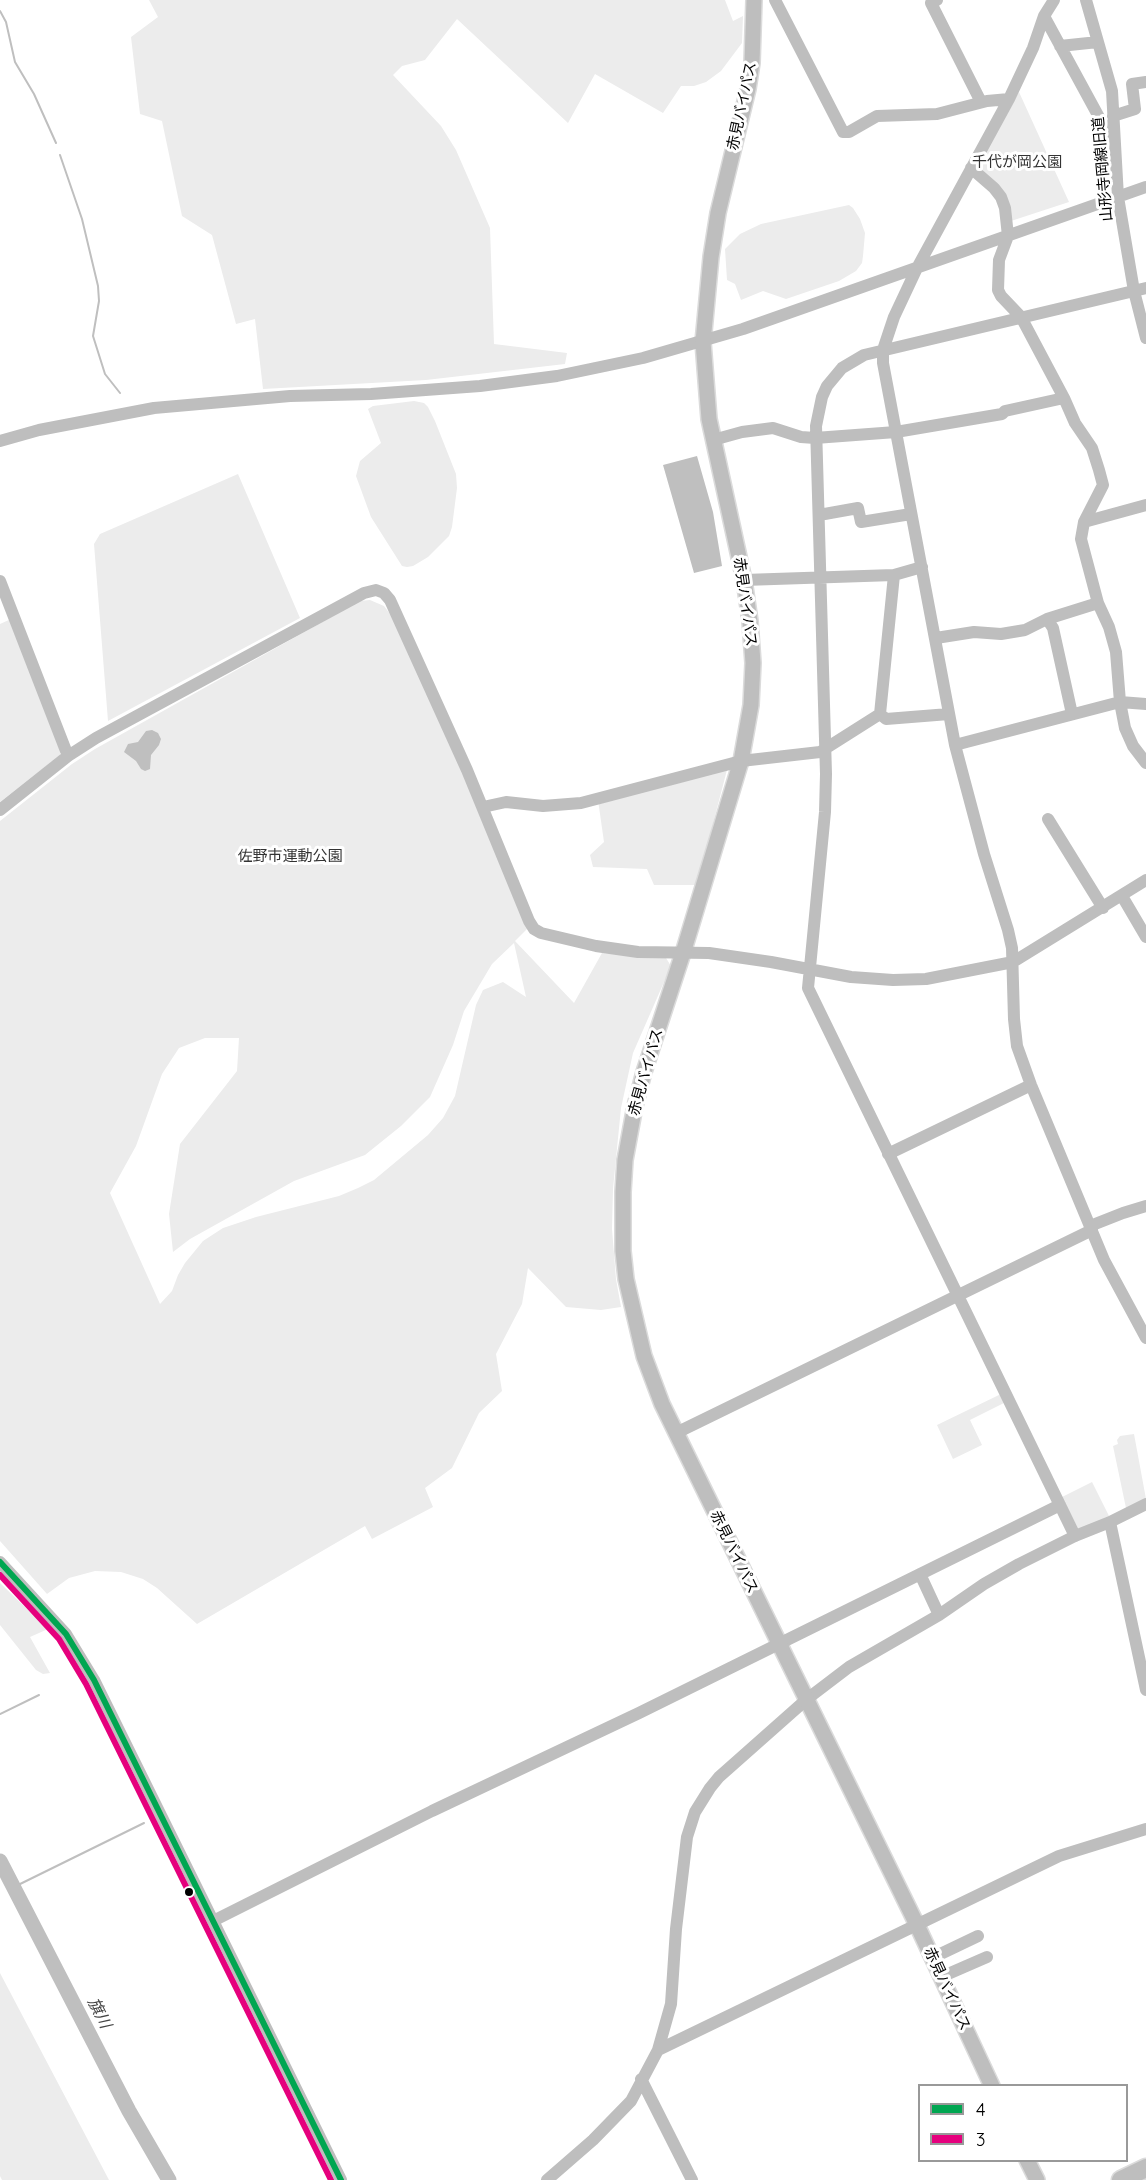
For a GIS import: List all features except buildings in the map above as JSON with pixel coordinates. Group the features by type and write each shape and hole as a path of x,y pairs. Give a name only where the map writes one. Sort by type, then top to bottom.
{"highway":[{"path":"1121,2180 1146,2168"}],"main road":[{"name":"赤見バイパス","path":"754,0 752,63 748,89 718,213 711,257 704,342 707,398 713,440 744,580 750,621 753,663 751,705 741,761 635,1106 625,1160 622,1223 626,1279 637,1332 652,1381 917,1925 992,2084"},
{"path":"1028,2162 1036,2180"}],"street":[{"path":"775,0 843,132 849,132 877,116 937,114 981,102 1009,99"},
{"path":"938,0 931,3 981,102"},
{"path":"1054,0 1044,16 1033,48 1009,99 917,268 894,317 883,350 883,363 955,745 990,876 1008,930 1013,962 1017,1046 1104,1260 1146,1338"},
{"name":"山形寺岡線旧道","path":"1086,0 1112,91 1118,197 1140,289 1146,338"},
{"path":"1044,16 1114,144"},
{"path":"1060,46 1098,42"},
{"path":"1113,116 1135,109 1132,84 1146,82"},
{"path":"971,168 994,188 1005,208 1008,236 999,260 998,290 1021,317 1065,398 1075,423 1092,448 1103,485 1084,522 1081,539 1098,603 1109,627 1116,652 1120,702 1125,728 1133,746 1146,763"},
{"path":"0,441 88,420 185,404 290,396 427,390 520,381 607,366 704,342 1146,187"},
{"path":"1075,1536 808,988 825,812 826,748 816,438 822,397 833,378 852,360 883,350 1140,289"},
{"path":"713,440 742,432 773,428 801,437 816,438 896,432 1002,414 1005,411 1065,398"},
{"path":"1084,522 1146,505"},
{"path":"819,515 858,508 861,522 911,514"},
{"path":"744,580 894,575 922,567"},
{"path":"880,714 894,575"},
{"path":"0,581 68,756"},
{"path":"0,810 68,756 96,738 364,593 376,590 390,600 483,807 534,929 550,936 638,952 709,953 850,977 893,980 926,979 1013,962 1146,880"},
{"path":"936,638 974,632 1001,634 1025,630 1047,619 1098,603"},
{"path":"1047,619 1053,628 1072,714"},
{"path":"955,745 1120,702 1146,704"},
{"path":"880,714 886,719 949,714"},
{"path":"483,807 506,802 543,806 581,803 741,761 820,752 880,714"},
{"path":"1048,819 1103,908"},
{"path":"1122,896 1146,938"},
{"path":"888,1154 1031,1085"},
{"path":"676,1433 1091,1228 1146,1206"},
{"path":"547,2180 593,2140 631,2100 658,2050 670,2004 683,1854 691,1822 710,1788 719,1777 807,1700 849,1667 939,1615 984,1584 1075,1536 1146,1504"},
{"path":"213,1921 432,1811 639,1713 1060,1505"},
{"path":"1110,1522 1146,1690"},
{"path":"0,1562 54,1620 80,1655 124,1739 341,2180"},
{"path":"920,1574 939,1615"},
{"path":"658,2050 1059,1856 1146,1829"},
{"path":"932,1958 978,1936"},
{"path":"941,1977 987,1956"},
{"path":"641,2079 692,2180"}],"green space":[{"path":"149,0 725,0 733,21 743,16 742,43 721,71 706,82 694,86 681,86 663,113 595,74 568,123 457,19 425,60 402,66 393,75 441,126 456,150 490,228 494,344 567,353 565,364 426,380 263,389 255,319 236,324 212,235 182,216 162,121 140,114 131,37 158,17"},
{"name":"千代が岡公園","path":"1019,92 1069,202 1011,221 978,166"},
{"path":"849,205 860,219 865,233 862,263 856,271 839,281 786,299 763,291 741,300 735,284 727,280 725,249 740,234 761,224"},
{"path":"414,401 424,403 435,421 456,474 457,488 449,536 428,557 407,567 402,566 371,517 356,476 360,461 381,443 368,409 373,406"},
{"path":"238,474 300,618 108,721 94,544 100,534"},
{"name":"佐野市運動公園","path":"370,600 384,606 391,615 461,769 528,928 515,941 574,1003 602,953 666,958 671,966 633,1053 621,1108 613,1189 612,1229 621,1307 601,1310 566,1307 528,1268 522,1304 496,1354 502,1391 479,1413 452,1468 425,1488 433,1507 372,1539 365,1526 197,1624 157,1588 143,1579 121,1572 95,1571 69,1578 47,1594 0,1541 0,821 72,764 95,749 360,601","holes":["514,943 526,997 503,982 483,990 476,1005 455,1096 443,1118 428,1135 374,1180 358,1188 339,1196 256,1217 223,1228 203,1241 185,1263 172,1291 160,1304 110,1193 136,1146 162,1074 179,1048 205,1038 239,1038 237,1071 180,1144 169,1214 173,1252 190,1239 294,1181 365,1155 401,1126 430,1097 453,1045 464,1011 492,964"]},
{"path":"11,619 60,748 60,755 0,802 0,624"},
{"path":"728,766 697,885 654,885 647,869 593,867 590,855 604,842 598,800"},
{"path":"1001,1394 1006,1402 970,1420 982,1445 953,1459 937,1425"},
{"path":"1134,1434 1146,1499 1126,1508 1113,1446 1118,1444 1117,1440 1120,1436"},
{"path":"1092,1482 1109,1516 1079,1531 1062,1497"},
{"path":"0,1583 48,1629 30,1637 50,1673 43,1674 36,1670 0,1625"},
{"path":"0,1973 109,2180 2,2180 0,2176"}],"shaded area":[{"path":"697,456 713,512 722,566 694,573 663,465"},
{"path":"152,730 158,733 161,739 151,755 150,769 145,771 124,752 128,744 138,742 146,731"}],"waterway":[{"path":"0,11 6,22 15,62 34,94 56,143"},
{"path":"60,155 82,219 98,286 99,301 93,336 105,374 120,393"},
{"path":"0,1714 39,1695"},
{"path":"14,1887 144,1823"},
{"name":"旗川","path":"0,1861 129,2111 169,2180"}],"transit line":[{"name":"4","path":"0,1562 66,1634 94,1680 341,2180"},
{"name":"3","path":"0,1575 59,1639 86,1684 331,2180"}]}
